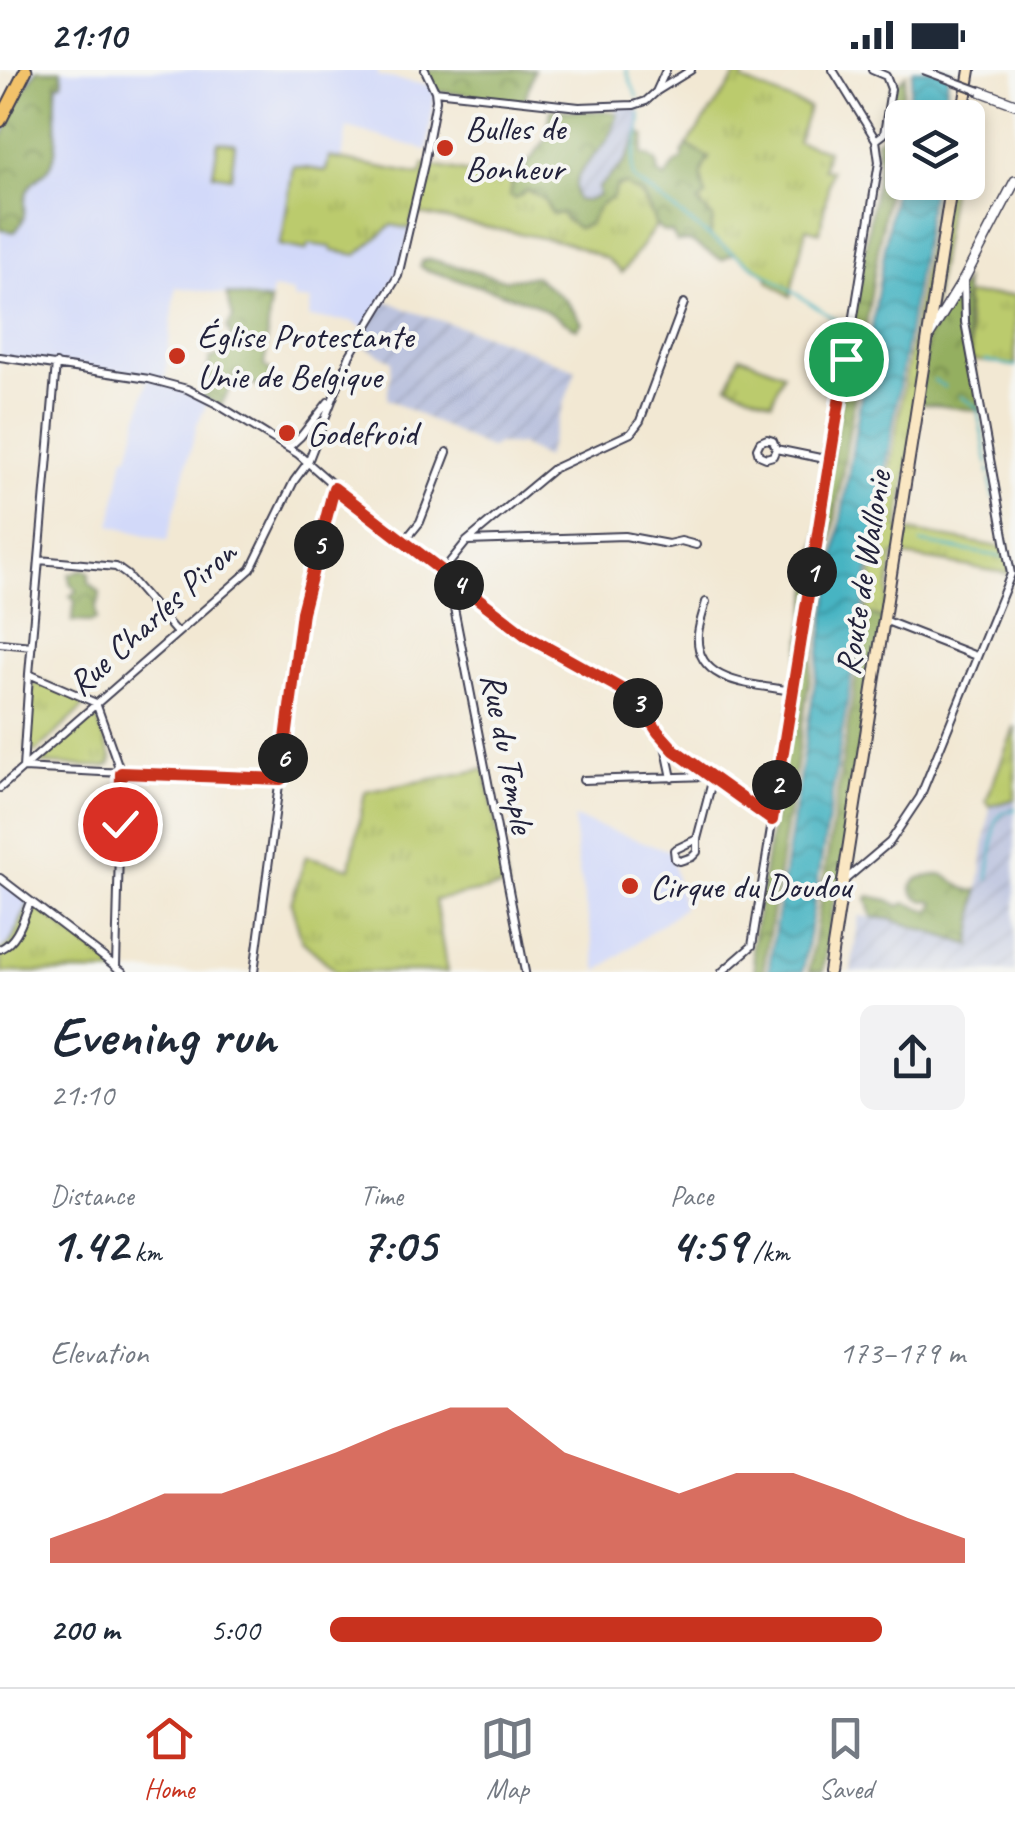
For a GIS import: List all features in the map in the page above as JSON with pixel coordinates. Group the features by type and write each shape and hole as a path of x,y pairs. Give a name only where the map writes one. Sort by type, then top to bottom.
{"main road":[{"path":"0,120 26,70"},
{"path":"965,100 970,70"},
{"name":"Route de Wallonie","path":"829,972 949,200"}],"street":[{"path":"425,70 435,91 579,107 638,104 691,70"},
{"path":"656,92 666,70"},
{"path":"722,972 752,946 879,162 876,140 833,70"},
{"path":"872,70 886,76 892,89 884,134 876,140"},
{"path":"922,70 1015,104"},
{"name":"Rue Charles Piron","path":"0,788 251,569 294,481 308,462 350,355 401,270 435,91"},
{"path":"928,337 964,279 1015,181"},
{"path":"843,881 890,842 920,797 1013,574 965,322 964,279"},
{"path":"446,575 450,562 468,541 553,469 632,433 684,303"},
{"path":"0,358 148,379 215,402 308,462 403,543 538,643 634,696 674,750 772,820"},
{"path":"56,364 22,768 281,779"},
{"path":"288,448 335,393"},
{"path":"776,450 830,460"},
{"path":"403,543 420,522 447,452"},
{"path":"254,972 302,612 334,488"},
{"path":"468,541 625,536 696,545"},
{"path":"39,560 116,567 177,633"},
{"name":"Rue du Temple","path":"446,575 525,972"},
{"path":"706,602 698,638 707,666 720,676 792,691"},
{"path":"884,620 976,656"},
{"path":"0,643 32,646"},
{"path":"29,674 96,703 121,773 119,970"},
{"path":"663,739 672,778"},
{"path":"583,780 712,777"},
{"path":"697,839 712,777"},
{"path":"0,878 119,970"},
{"path":"0,949 15,938 30,902"}],"shaded area":[{"path":"26,70 378,70 378,76 433,86 435,91 427,150 347,127 342,159 329,157 326,171 293,166 279,245 308,243 331,247 392,224 410,229 403,263 366,329 351,321 309,318 311,301 293,299 293,292 272,289 270,301 176,287 164,383 209,400 197,425 167,541 111,525 124,456 129,456 148,379 0,358 0,121"},
{"path":"638,104 641,132 624,163 599,188 599,196 576,200 575,185 583,167 609,139 618,117 615,106"},
{"path":"385,300 576,370 545,458 521,445 497,444 490,449 387,399 392,361 358,343"},
{"path":"1015,799 1015,972 851,972 859,916 890,919 971,944 990,806"},
{"name":"Cirque du Doudou","path":"574,818 670,851 683,908 598,971 577,861"},
{"path":"0,878 30,902 15,938 0,949"}],"green space":[{"path":"37,70 61,70 63,78 57,84 54,157 49,168 28,189 20,226 15,232 0,230 0,143"},
{"path":"425,70 534,70 524,102 435,91"},
{"path":"738,70 744,70 743,81 809,108 798,142 827,150 823,169 831,170 820,232 806,228 790,296 768,281 768,276 710,237 713,218 698,203 706,196 702,168 687,145"},
{"path":"906,75 902,100 889,100 891,89"},
{"path":"551,110 618,114 609,137 576,182 577,200 599,196 598,188 624,163 639,133 645,136 642,154 654,160 658,174 665,178 682,160 687,145 709,158 702,176 706,196 698,203 713,218 710,237 734,253 722,260 689,241 677,242 672,233 656,226 642,196 625,184 617,186 612,199 600,205 589,224 578,228 561,213 552,214 544,199 527,190 516,199 510,196 512,184 546,139"},
{"path":"885,121 886,200 763,972 755,972 752,946 879,162 876,140 882,137"},
{"path":"218,142 235,144 231,177 213,174"},
{"path":"329,157 421,175 424,164 514,182 510,196 522,195 526,190 545,199 552,214 561,213 589,224 608,194 625,184 641,196 656,226 622,273 607,259 568,243 414,213 410,229 392,225 357,255 309,244 306,250 279,245 293,166 326,171"},
{"path":"935,200 949,200 898,529 1006,548 1011,574 894,554 884,620 866,612"},
{"path":"430,259 504,280 535,276 567,301 582,323 577,329 533,303 420,266"},
{"path":"964,281 965,322 981,411 918,403 928,337"},
{"path":"227,294 270,301 265,367 270,369 271,382 263,389 236,375 221,406 202,396 210,358 225,354 233,346 227,327 233,318"},
{"path":"965,295 1015,295 1015,366 972,360"},
{"path":"740,356 783,373 772,402 728,385"},
{"path":"84,569 89,572 89,582 100,593 96,620 72,621 75,601 70,596 77,591 69,574"},
{"path":"866,612 884,620 843,881 835,895 823,972 809,972"},
{"path":"42,682 82,700 83,708 32,752 27,746 32,688"},
{"path":"92,716 98,720 112,760 110,765 42,764 41,757"},
{"path":"1015,726 1015,799 990,806 986,801"},
{"path":"485,769 508,886 435,900 447,972 337,972 302,941 291,903 306,856 350,868 365,792"},
{"path":"942,874 964,888 978,890 971,945 872,917 869,896 930,911 935,903 917,897 911,886 919,878"},
{"path":"30,902 123,972 2,972 0,952 10,944"}],"water":[{"path":"913,70 949,70 945,100 909,100"},
{"path":"892,200 930,200 803,972 768,972"}],"waterway":[{"path":"626,70 637,97"},
{"path":"640,113 634,179 714,240 842,324"},
{"path":"985,361 1015,366"},
{"path":"934,380 945,387"},
{"path":"960,396 977,407 988,464"},
{"path":"989,469 989,474"},
{"path":"990,479 994,498"},
{"path":"921,543 1003,557"},
{"path":"988,880 996,820 1015,809"}],"place":[{"name":"Bulles de Bonheur","path":"445,148"},
{"name":"Église Protestante Unie de Belgique","path":"177,356"},
{"name":"Godefroid","path":"287,433"},
{"name":"Cirque du Doudou","path":"630,886"}],"route":[{"path":"120,824 121,773 281,779 302,612 334,488 528,637 634,696 674,750 772,820 846,359"}]}
